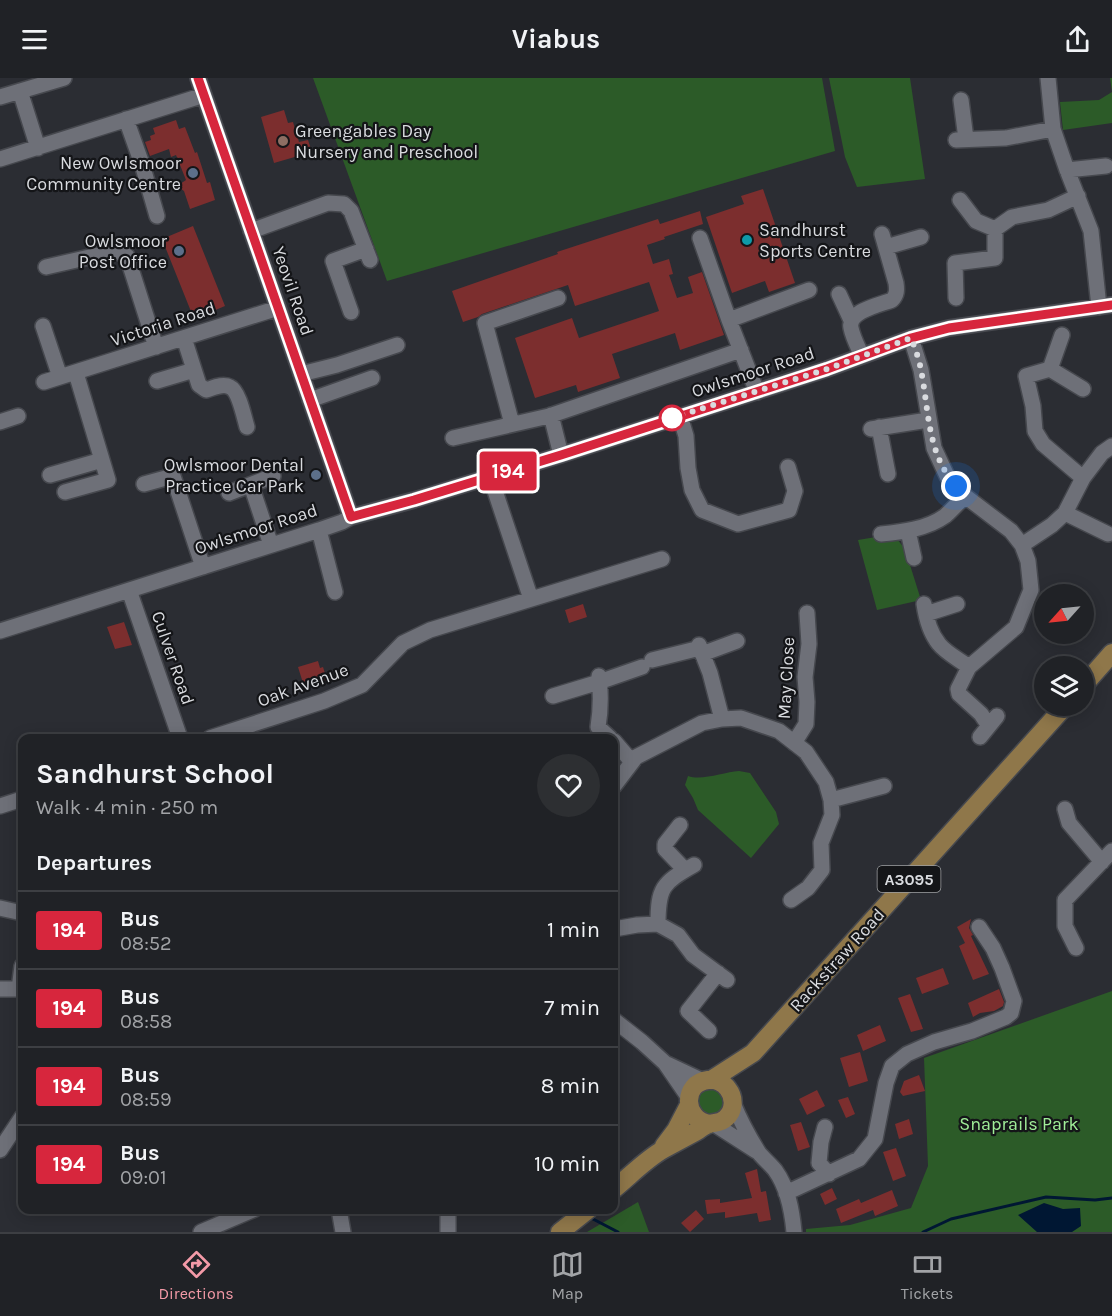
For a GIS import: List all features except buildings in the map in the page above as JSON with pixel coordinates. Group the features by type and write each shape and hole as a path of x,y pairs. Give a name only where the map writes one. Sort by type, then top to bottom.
{"main road":[{"path":"1094,673 1112,653"},
{"name":"Rackstraw Road","path":"707,1081 753,1053 1056,716"},
{"name":"Rackstraw Road","path":"733,1100 753,1053"},
{"path":"618,1186 661,1150 727,1117 733,1100 726,1086 719,1082 707,1081 694,1088 676,1130 661,1150"},
{"path":"689,1102 697,1120 711,1124"},
{"path":"560,1232 583,1214"}],"street":[{"path":"0,97 64,78"},
{"name":"Yeovil Road","path":"198,78 351,517"},
{"path":"1048,78 1053,129 1091,231 1105,306"},
{"path":"21,92 38,148"},
{"path":"0,159 204,95"},
{"path":"961,100 961,139 1006,138 1053,129"},
{"path":"126,119 158,216"},
{"path":"1067,170 1106,166"},
{"path":"995,229 1011,217 1048,210 1078,196"},
{"path":"960,200 976,221 995,229"},
{"path":"251,231 328,203 344,204 351,211 368,254 333,261 351,312"},
{"path":"956,298 955,263 995,258 995,229"},
{"path":"862,356 850,326 851,320 858,312 892,300 896,296 896,283 884,241 921,237"},
{"path":"700,238 757,392"},
{"path":"46,267 116,251 127,256 156,347"},
{"path":"729,320 809,290"},
{"path":"839,294 851,320"},
{"path":"512,424 485,323 558,298"},
{"name":"Owlsmoor Road","path":"0,632 319,530 351,517 561,455 757,392 911,338 949,328 1105,306"},
{"name":"Victoria Road","path":"44,382 278,308"},
{"path":"43,326 60,377"},
{"path":"1050,369 1062,335"},
{"path":"184,338 199,385 206,390 223,385 231,387 237,393 247,427"},
{"path":"911,338 921,370 934,448 947,476 965,496 1011,531 1022,544 1028,561 1031,590 1016,627 969,667 958,688 959,694 981,714 989,726"},
{"path":"301,374 397,345"},
{"path":"453,438 550,415 741,350"},
{"path":"1083,389 1050,369 1026,376 1033,406 1035,431 1042,444 1083,478"},
{"path":"157,381 194,370"},
{"path":"65,492 108,480 76,373"},
{"path":"310,400 372,378"},
{"path":"550,415 561,455"},
{"path":"0,422 18,416"},
{"path":"680,416 686,436 692,490 702,510 738,524 789,510 795,491 788,467"},
{"path":"888,474 875,428 928,420"},
{"path":"1022,544 1052,525 1065,513 1083,478 1102,453 1112,446"},
{"path":"50,475 102,460"},
{"path":"144,484 173,476 203,567"},
{"path":"229,493 273,476"},
{"path":"490,476 531,599"},
{"path":"251,484 271,545"},
{"path":"881,534 909,531 943,517 965,496"},
{"path":"1065,513 1108,534"},
{"path":"319,530 335,592"},
{"path":"909,531 914,558"},
{"name":"Oak Avenue","path":"222,734 362,685 403,643 430,630 662,559"},
{"name":"Culver Road","path":"129,590 179,734"},
{"path":"957,604 925,609 932,631 940,645 969,667"},
{"name":"May Close","path":"794,743 806,724 807,702 804,677 809,644 807,613"},
{"path":"553,696 647,663 737,641"},
{"path":"701,649 716,692 722,719"},
{"path":"599,679 601,711 598,727 606,734"},
{"path":"618,781 636,758 702,723 741,718 779,731 806,752 826,782 831,800 832,815 821,843 822,870 808,888 791,900"},
{"path":"618,746 632,762"},
{"path":"831,800 884,786"},
{"path":"0,806 18,800"},
{"path":"1065,809 1069,822 1107,857 1065,900 1065,926 1076,948"},
{"path":"658,924 658,902 663,888 674,877 689,868 665,849 664,844 680,825"},
{"path":"0,908 18,912"},
{"path":"618,928 658,924 678,935 693,955 722,977 688,1011 709,1030"},
{"path":"786,1193 859,1159 875,1139 886,1083 892,1066 908,1054 934,1042 972,1031 1011,1013 1014,1001 1002,968 993,948 979,927"},
{"path":"0,989 18,989"},
{"path":"618,1023 665,1063 689,1102"},
{"path":"665,1063 707,1081"},
{"path":"733,1100 742,1124 761,1155 775,1171 786,1193 793,1213 794,1232"},
{"path":"0,1150 18,1123"},
{"path":"711,1124 761,1155"},
{"path":"825,1127 819,1163 829,1174"},
{"path":"201,1232 243,1214"},
{"path":"340,1214 343,1232"},
{"path":"448,1214 448,1232"}],"green space":[{"path":"313,78 822,78 835,151 387,281"},
{"path":"829,78 910,78 925,179 857,187 845,157"},
{"path":"1112,92 1112,123 1063,130 1060,102 1099,100"},
{"path":"888,535 897,539 905,549 921,600 877,610 858,540"},
{"path":"739,771 750,773 776,812 779,824 751,858 698,810 685,785 688,776 706,777"},
{"name":"Snaprails Park","path":"1112,991 1112,1232 806,1232 806,1229 850,1225 911,1208 928,1166 924,1058"},
{"path":"712,1088 723,1099 723,1106 720,1114 704,1117 695,1099 703,1090"},
{"path":"638,1202 649,1232 587,1232 618,1214"}],"water":[{"path":"1044,1203 1063,1209 1080,1208 1081,1226 1072,1232 1037,1232 1018,1215"}],"waterway":[{"path":"923,1232 951,1219 1046,1197 1095,1200 1112,1198"},
{"path":"593,1219 618,1232"}],"bus line":[{"name":"194","path":"198,78 351,517 561,455 827,369 911,338 949,328 1112,305"}],"place":[{"name":"Greengables Day Nursery and Preschool","path":"283,141"},
{"name":"New Owlsmoor Community Centre","path":"193,173"},
{"name":"Sandhurst Sports Centre","path":"747,240"},
{"name":"Owlsmoor Post Office","path":"179,251"},
{"name":"Owlsmoor Dental Practice Car Park","path":"316,475"}],"route":[{"path":"672,418 827,369 911,338 921,370 934,448 947,476 956,486"}]}
